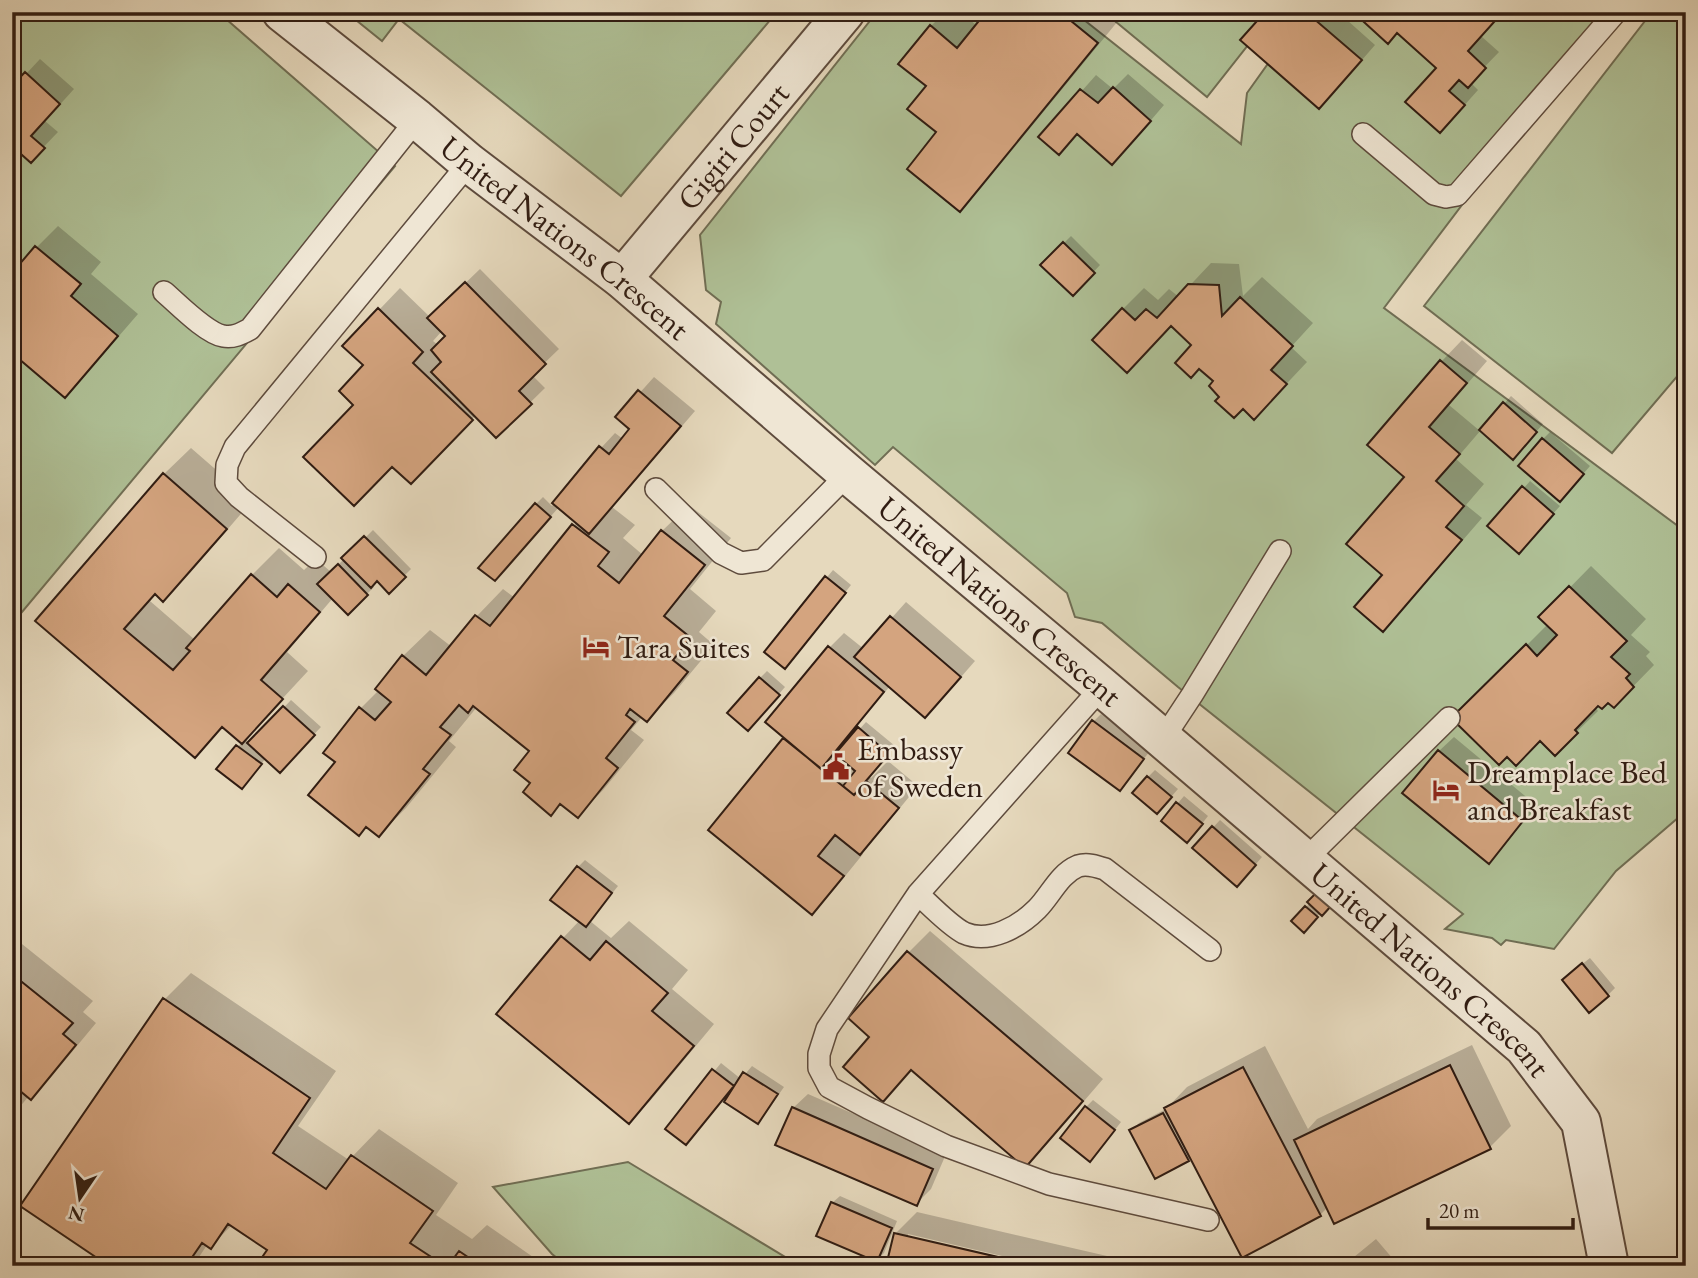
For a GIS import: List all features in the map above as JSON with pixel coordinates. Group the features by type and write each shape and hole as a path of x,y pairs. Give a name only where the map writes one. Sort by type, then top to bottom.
{"street":[{"name":"United Nations Crescent","path":"282,12 469,163 622,279 1524,1047 1581,1122 1609,1266"},
{"name":"Gigiri Court","path":"622,279 845,12"}],"lane":[{"path":"1363,134 1434,194 1446,197 1457,195 1616,12"},
{"path":"164,292 200,324 221,336 238,336 250,329 417,119"},
{"path":"315,556 239,498 226,483 226,465 235,447 469,163"},
{"path":"656,489 721,553 741,563 763,560 848,474"},
{"path":"1163,739 1280,551"},
{"path":"1102,687 918,894 827,1029 819,1054 818,1068 829,1087 946,1146 1049,1184 1208,1220"},
{"path":"1305,860 1449,718"},
{"path":"918,894 962,932 977,937 995,936 1037,909 1065,873 1080,865 1092,865 1105,869 1210,950"}],"green space":[{"path":"12,12 218,12 395,166 12,624"},
{"path":"346,12 777,12 621,196 399,19 382,41"},
{"path":"877,12 1074,12 1241,144 1247,93 1305,12 1608,12 1384,308 1686,532 1686,811 1616,871 1554,949 1506,940 1501,945 1492,938 1445,929 1463,914 1178,687 1102,623 1075,617 1067,593 893,447 875,465 716,324 721,302 706,290 700,235"},
{"path":"1104,12 1274,12 1207,97"},
{"path":"1652,12 1686,12 1686,366 1612,453 1424,306"},
{"path":"628,1162 800,1266 567,1266 552,1254 493,1187"}],"building":[{"path":"986,12 1060,12 1098,43 960,212 907,169 936,132 907,109 926,86 898,64 930,25 957,48"},
{"path":"1265,12 1306,12 1362,60 1319,109 1240,40"},
{"path":"1353,12 1503,12 1468,51 1486,68 1468,88 1459,80 1449,91 1465,105 1440,133 1405,102 1436,68 1397,33 1388,44"},
{"path":"25,72 60,104 31,136 45,148 31,163 12,146 12,86"},
{"path":"1113,87 1151,121 1112,165 1077,134 1059,155 1038,137 1080,89 1098,103"},
{"path":"1063,242 1095,273 1073,296 1040,265"},
{"path":"35,246 81,284 71,296 118,336 65,398 12,353 12,273"},
{"path":"465,282 546,364 519,391 532,404 496,438 431,372 441,362 431,350 445,336 427,318"},
{"path":"1188,284 1219,285 1222,316 1240,297 1293,346 1271,370 1287,384 1254,420 1243,409 1234,418 1215,401 1219,397 1209,386 1213,381 1199,369 1191,378 1175,363 1191,345 1171,326 1127,373 1092,340 1122,308 1135,320 1146,309 1157,318"},
{"path":"378,308 423,352 413,363 473,420 411,484 392,467 354,506 303,457 353,405 339,391 363,365 342,346"},
{"path":"1440,360 1467,383 1429,427 1460,454 1436,481 1464,506 1446,527 1462,540 1383,632 1354,607 1382,575 1346,544 1404,477 1367,445"},
{"path":"638,390 681,426 589,534 552,503 599,446 609,454 629,429 615,417"},
{"path":"1503,402 1537,432 1513,460 1479,430"},
{"path":"1542,438 1584,474 1560,502 1518,466"},
{"path":"163,473 227,529 163,602 155,594 124,629 173,670 190,651 186,648 251,574 277,597 288,584 320,612 261,680 283,699 242,744 222,727 195,758 35,621"},
{"path":"1522,486 1554,514 1519,554 1487,526"},
{"path":"535,503 551,517 495,581 478,568"},
{"path":"572,524 609,552 598,566 619,583 661,530 705,565 664,616 691,638 673,660 688,672 647,722 630,709 626,715 635,722 606,758 618,768 578,818 560,804 551,816 523,792 530,783 514,770 529,751 473,706 468,713 459,705 440,727 451,735 423,769 430,774 379,837 366,827 359,836 308,795 335,762 323,753 359,707 375,720 391,702 375,689 402,655 426,675 475,615 490,626"},
{"path":"364,536 406,577 389,594 377,581 371,588 341,558"},
{"path":"338,564 368,595 348,615 317,584"},
{"path":"825,576 846,593 785,669 764,652"},
{"path":"1569,586 1627,641 1611,657 1630,674 1626,678 1634,687 1614,708 1608,703 1602,709 1598,706 1575,730 1578,733 1555,756 1540,741 1516,766 1507,757 1499,765 1451,718 1526,644 1537,656 1557,635 1538,617"},
{"path":"890,616 961,677 925,718 854,657"},
{"path":"828,646 884,692 821,769 765,722"},
{"path":"759,677 780,695 748,731 727,713"},
{"path":"283,706 315,735 280,773 247,743"},
{"path":"1092,720 1144,759 1120,791 1068,753"},
{"path":"858,727 889,754 854,795 843,786 855,771 835,754"},
{"path":"783,738 854,795 866,781 899,808 860,855 835,835 818,856 844,876 812,915 708,830"},
{"path":"236,745 262,764 242,789 216,769"},
{"path":"1438,750 1523,821 1489,864 1402,793"},
{"path":"1147,776 1172,797 1157,814 1132,793"},
{"path":"1176,802 1203,824 1187,843 1161,821"},
{"path":"1212,826 1256,865 1237,887 1192,848"},
{"path":"577,866 612,893 586,927 550,900"},
{"path":"1316,893 1331,906 1322,916 1307,902"},
{"path":"1305,906 1318,917 1304,933 1291,921"},
{"path":"561,936 590,960 606,941 668,993 652,1011 694,1046 629,1124 496,1014"},
{"path":"907,951 1083,1101 1025,1168 911,1070 883,1102 843,1067 869,1037 848,1018"},
{"path":"1582,963 1609,996 1589,1013 1562,980"},
{"path":"12,974 73,1023 63,1034 76,1045 31,1100 20,1091 12,1100"},
{"path":"163,998 310,1098 273,1153 326,1189 351,1155 433,1211 410,1243 445,1266 256,1266 267,1250 228,1224 211,1249 202,1243 186,1266 109,1266 20,1206"},
{"path":"1450,1065 1491,1149 1334,1224 1294,1140"},
{"path":"1243,1067 1321,1216 1242,1258 1164,1108"},
{"path":"712,1069 734,1086 686,1145 665,1129"},
{"path":"743,1072 778,1094 758,1124 724,1102"},
{"path":"1085,1106 1115,1130 1090,1162 1060,1138"},
{"path":"792,1107 933,1169 917,1206 775,1145"},
{"path":"1163,1113 1189,1161 1155,1179 1129,1130"},
{"path":"831,1202 892,1228 877,1262 816,1236"},
{"path":"894,1233 1037,1266 886,1266"},
{"path":"459,1251 481,1266 448,1266"}],"place":[{"name":"Tara Suites","path":"596,647"},
{"name":"Embassy of Sweden","path":"836,767"},
{"name":"Dreamplace Bed and Breakfast","path":"1446,790"}]}
